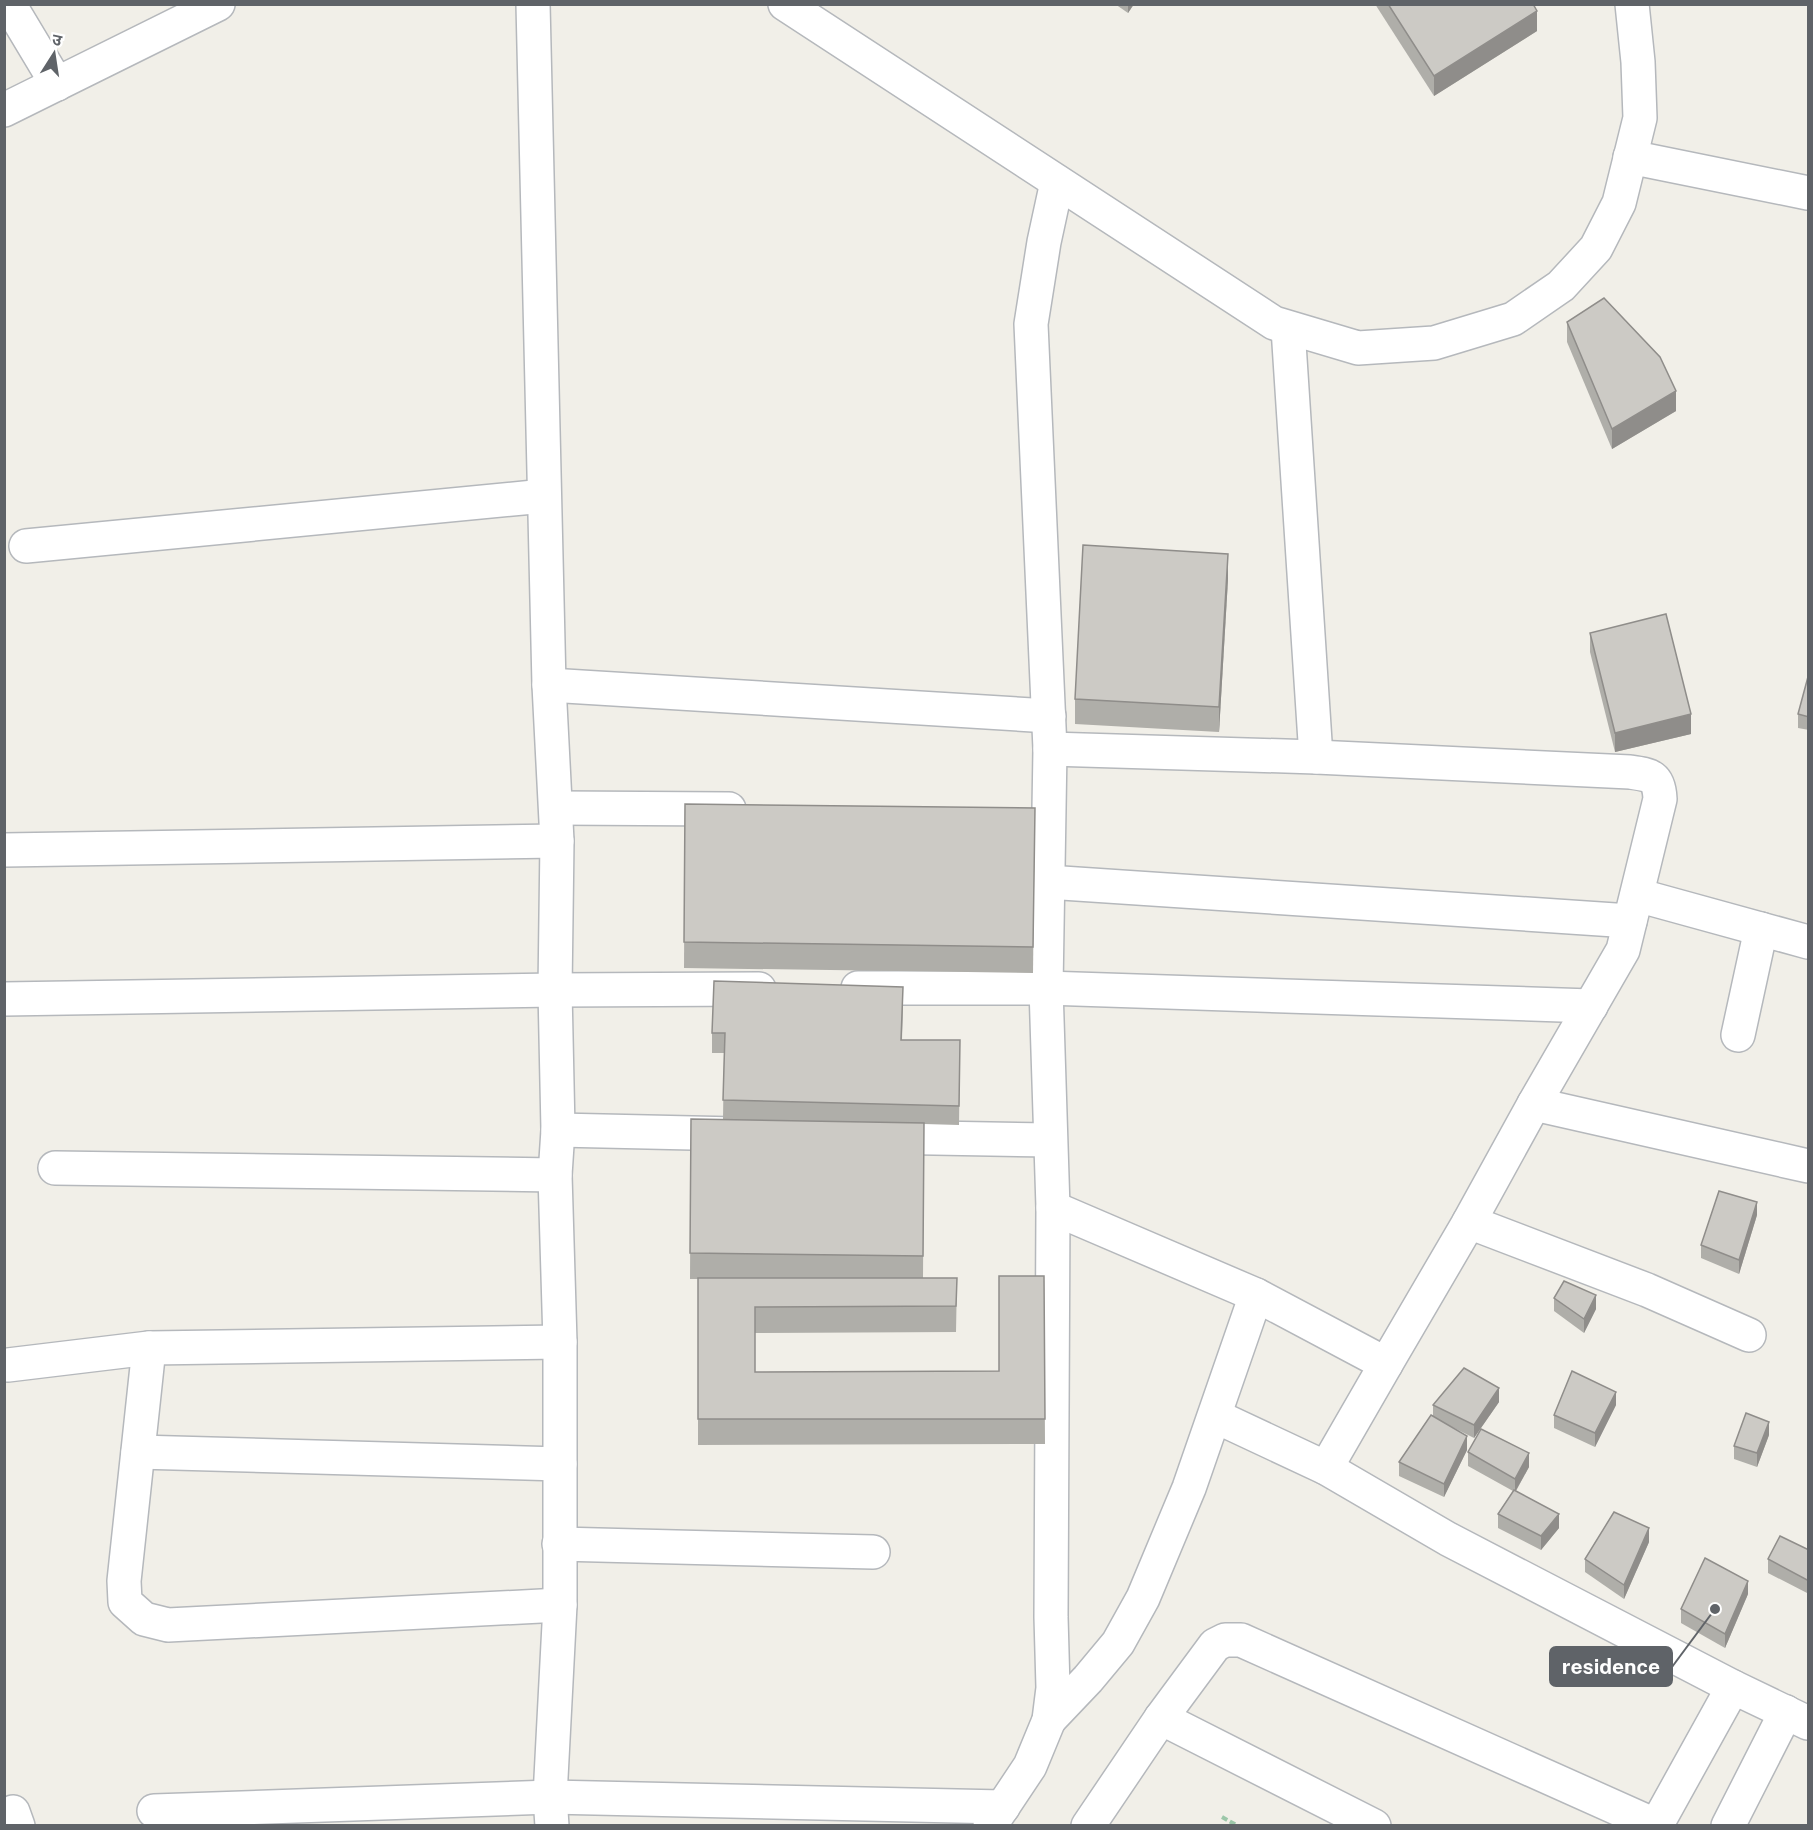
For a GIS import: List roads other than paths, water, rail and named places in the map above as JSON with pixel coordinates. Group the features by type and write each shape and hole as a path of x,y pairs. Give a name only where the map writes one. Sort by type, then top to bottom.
{"street":[{"path":"9,4 57,84"},
{"path":"4,110 218,4"},
{"path":"533,4 549,685 557,808 555,990 558,1130 555,1175 560,1342 560,1605 551,1811"},
{"path":"785,4 1274,324 1358,348 1434,343 1513,319 1561,286 1596,248 1619,203 1640,118 1638,62 1632,4"},
{"path":"1629,158 1809,194"},
{"path":"154,1811 551,1811 996,1816 1030,1766 1049,1720 1053,1688 1051,1617 1053,1208 1046,988 1047,882 1037,811 1050,749 1031,324 1044,242 1057,182"},
{"path":"1288,328 1316,757"},
{"path":"26,546 544,495"},
{"path":"549,685 1048,716"},
{"path":"1050,749 1316,757 1646,774 1656,779 1659,786 1660,799 1623,950 1326,1468"},
{"path":"557,808 761,809"},
{"path":"4,850 557,841"},
{"path":"1047,882 1633,908 1761,929 1809,942"},
{"path":"1738,1035 1761,929"},
{"path":"830,989 1046,988 1591,1006"},
{"path":"4,999 555,990 783,989"},
{"path":"1534,1104 1809,1166"},
{"path":"558,1130 762,1134"},
{"path":"846,1136 1050,1140"},
{"path":"55,1168 555,1175"},
{"path":"1053,1208 1256,1295 1386,1364"},
{"path":"1469,1222 1647,1290 1749,1335"},
{"path":"1049,1720 1088,1680 1118,1642 1143,1598 1189,1488 1256,1295"},
{"path":"8,1365 149,1348 560,1342"},
{"path":"149,1348 124,1581 125,1602 144,1619 168,1625 560,1605"},
{"path":"1215,1416 1326,1468 1448,1539 1733,1687 1797,1717 1728,1826"},
{"path":"138,1452 560,1464"},
{"path":"560,1544 873,1552"},
{"path":"1088,1826 1161,1718 1215,1645 1225,1640 1241,1640 1656,1825 1733,1687"},
{"path":"1161,1718 1374,1826"}],"place":[{"name":"residence","path":"1715,1609"}]}
